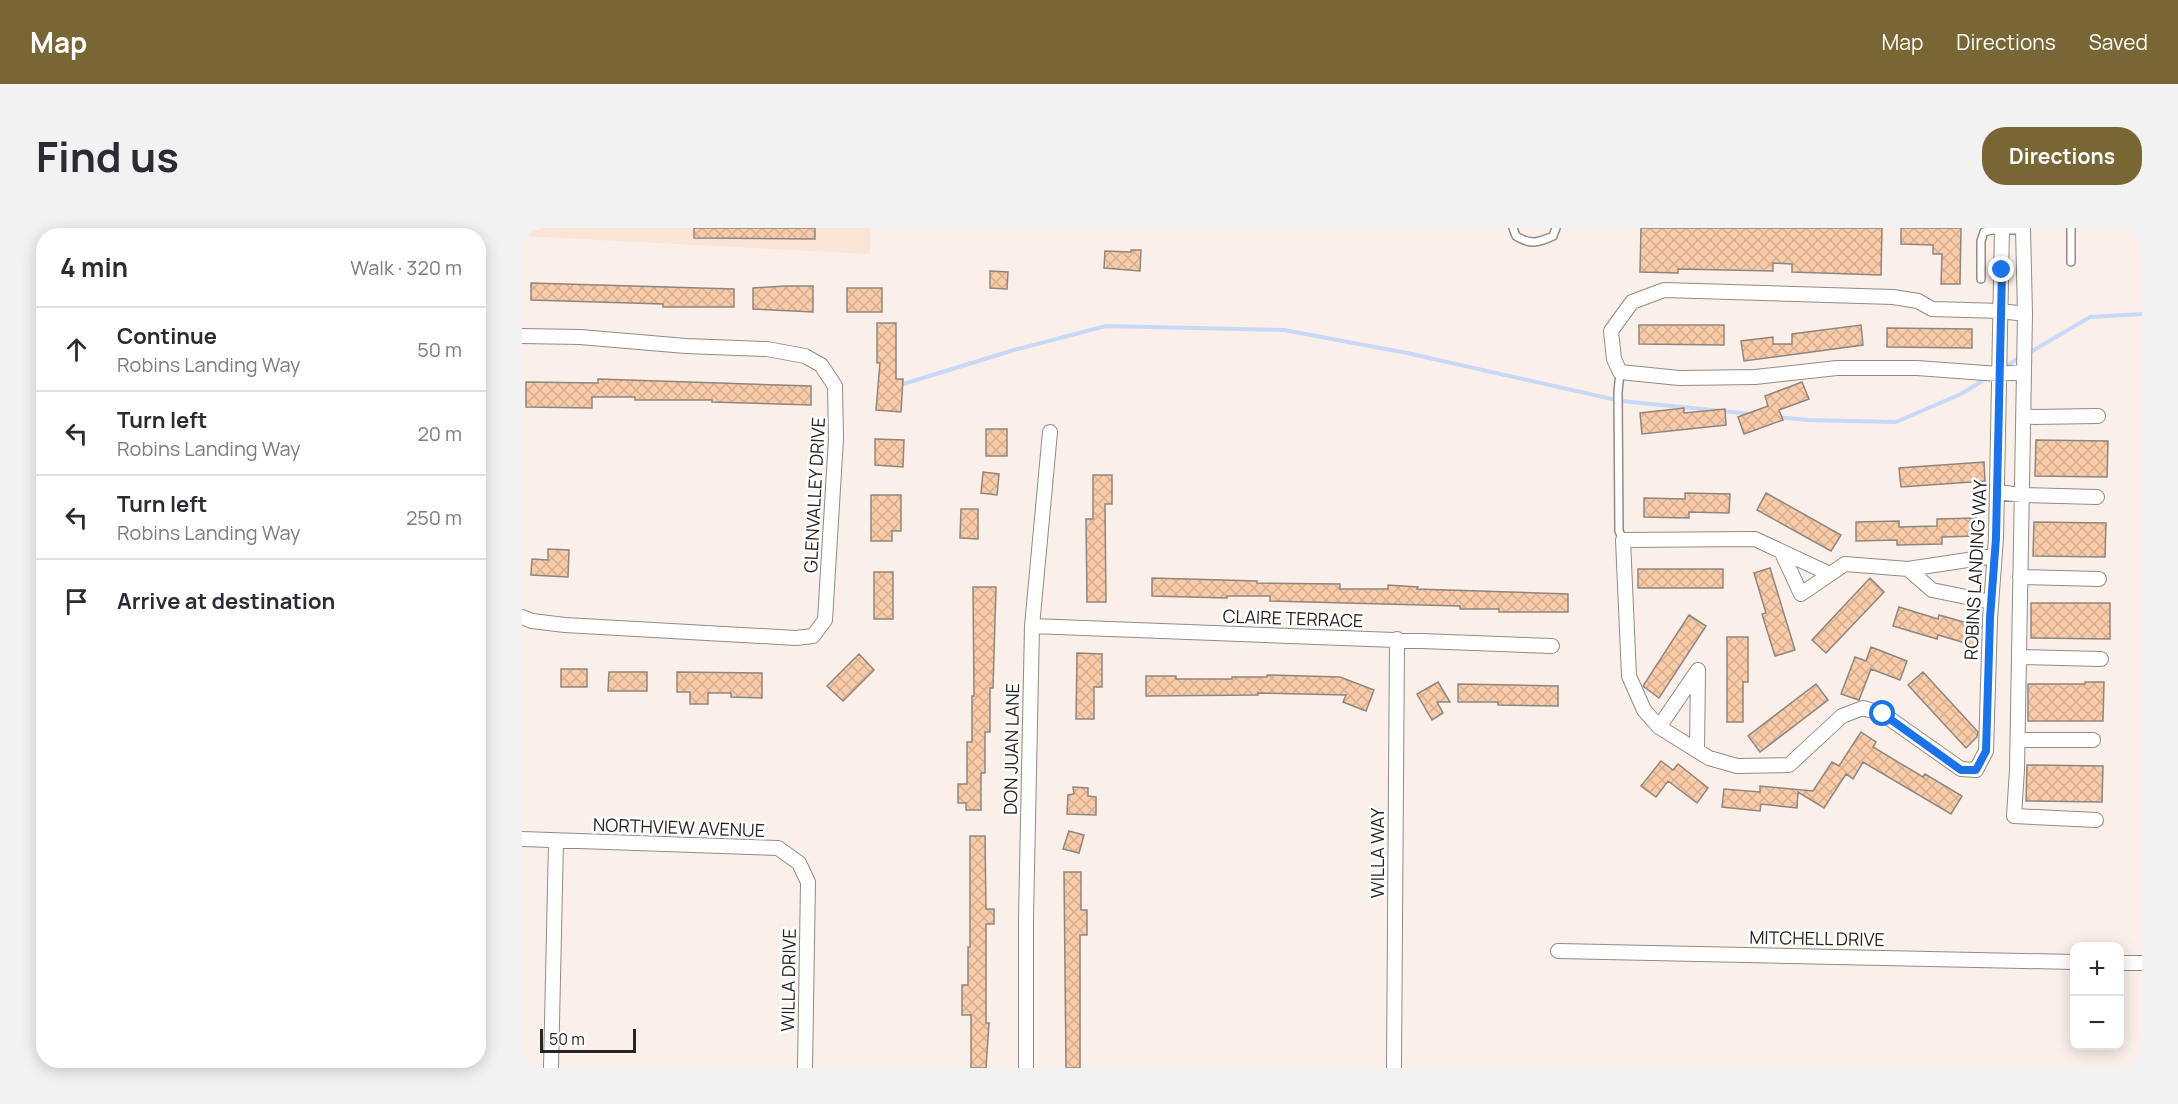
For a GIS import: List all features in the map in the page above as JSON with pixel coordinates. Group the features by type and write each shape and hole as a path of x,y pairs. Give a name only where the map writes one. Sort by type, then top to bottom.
{"street":[{"name":"ROBINS LANDING WAY","path":"1623,540 1629,676 1644,710 1659,727 1709,758 1737,766 1789,765 1842,716 1863,708 1883,714 1961,770 1976,770 1986,751 1991,602 1996,538 2002,229"},
{"path":"2023,229 2025,314 2018,740 2014,816 2096,820"},
{"path":"2024,372 1999,374 1917,368 1848,368 1755,377 1679,378 1620,372 1614,359 1611,331 1632,302 1664,290 1893,297 1918,301 1932,309 2025,314"},
{"name":"GLENVALLEY DRIVE","path":"522,336 580,337 686,346 767,349 804,356 821,365 835,386 836,439 825,620 813,636 796,638 565,625 532,621 522,617"},
{"path":"2023,417 2098,416"},
{"name":"DON JUAN LANE","path":"1026,1068 1026,918 1032,626 1050,432"},
{"path":"1998,435 2023,435"},
{"path":"1997,492 2097,497"},
{"path":"1996,538 2021,539"},
{"path":"1623,540 1755,539 1830,574"},
{"path":"1781,551 1801,594 1845,564 1908,569 1994,556"},
{"path":"1908,569 1932,590 1991,602"},
{"path":"2020,577 2099,579"},
{"name":"CLAIRE TERRACE","path":"1032,626 1552,646"},
{"name":"WILLA WAY","path":"1394,1068 1397,639"},
{"path":"2019,657 2101,659"},
{"path":"1659,727 1698,670 1697,750"},
{"path":"2018,740 2093,740"},
{"name":"NORTHVIEW AVENUE","path":"522,839 778,849 799,863 808,882 807,893"},
{"path":"551,1068 556,842"},
{"name":"WILLA DRIVE","path":"805,1068 807,893"},
{"name":"MITCHELL DRIVE","path":"1558,951 2070,962"},
{"path":"2124,963 2142,963"}],"lane":[{"path":"1513,228 1516,236 1524,241 1538,243 1553,236 1557,228"},
{"path":"2071,228 2071,262"},
{"path":"1981,279 1981,241 1984,232 2023,229"},
{"path":"1620,372 1618,392 1619,531 1623,540"}],"shaded area":[{"path":"522,228 870,228 870,254 522,236"}],"building":[{"path":"694,228 815,228 815,239 694,238"},
{"path":"1641,228 1882,228 1881,275 1792,272 1792,264 1773,263 1773,271 1678,269 1678,273 1640,272"},
{"path":"1901,228 1961,228 1960,284 1941,284 1942,254 1933,254 1933,245 1901,244"},
{"path":"1131,250 1141,250 1140,271 1104,268 1105,251 1131,252"},
{"path":"990,271 1008,272 1007,289 990,288"},
{"path":"531,283 734,289 734,307 663,307 663,304 531,300"},
{"path":"813,286 813,312 753,309 753,288"},
{"path":"847,288 882,288 882,312 847,312"},
{"path":"877,323 896,323 896,379 903,379 901,412 876,410 880,363 877,363"},
{"path":"1639,325 1724,325 1724,345 1639,344"},
{"path":"1861,325 1863,345 1744,361 1741,341 1773,337 1773,344 1792,344 1792,334"},
{"path":"1887,328 1972,329 1972,348 1887,347"},
{"path":"598,379 811,386 811,405 592,397 592,408 526,407 526,382 598,383"},
{"path":"1802,382 1809,399 1779,410 1783,420 1744,434 1738,417 1768,406 1765,396"},
{"path":"1684,408 1684,413 1725,409 1726,425 1642,434 1640,413"},
{"path":"986,429 1007,429 1007,456 986,456"},
{"path":"875,439 904,440 903,467 875,465"},
{"path":"2036,440 2108,441 2107,477 2035,476"},
{"path":"1984,462 1985,481 1901,487 1899,468"},
{"path":"983,472 999,474 997,495 981,493"},
{"path":"1093,475 1112,475 1112,504 1105,504 1106,602 1087,602 1086,519 1093,519"},
{"path":"1685,493 1730,494 1729,513 1689,512 1689,518 1644,517 1644,498 1685,499"},
{"path":"1766,493 1841,535 1831,551 1757,510"},
{"path":"871,495 901,495 901,531 892,531 892,541 871,541"},
{"path":"961,509 978,509 978,539 960,538"},
{"path":"1976,518 1976,536 1942,537 1942,544 1897,545 1897,540 1856,541 1856,522 1899,521 1899,527 1937,526 1937,519"},
{"path":"2034,522 2106,523 2105,557 2033,556"},
{"path":"548,549 569,550 568,577 531,575 532,559 548,560"},
{"path":"1770,568 1795,650 1775,656 1762,614 1766,613 1754,573"},
{"path":"1638,569 1723,569 1723,588 1638,588"},
{"path":"874,572 893,572 893,619 874,619"},
{"path":"1152,578 1340,584 1340,589 1388,589 1388,585 1418,587 1417,589 1568,594 1568,612 1499,612 1499,609 1460,609 1460,606 1270,601 1270,596 1227,596 1227,598 1152,596"},
{"path":"1870,578 1884,592 1826,653 1812,640"},
{"path":"973,587 996,587 993,688 990,688 990,732 985,732 985,773 981,773 981,810 966,810 966,803 958,803 958,784 967,784 967,742 972,742"},
{"path":"2031,603 2110,603 2110,639 2031,638"},
{"path":"1899,607 1938,619 1939,615 1981,627 1976,646 1938,635 1937,639 1893,626"},
{"path":"1689,615 1706,626 1659,698 1643,686"},
{"path":"1727,637 1748,637 1748,682 1743,682 1743,722 1727,722"},
{"path":"1871,647 1907,661 1900,680 1871,669 1859,700 1841,694 1855,657 1866,661"},
{"path":"1077,653 1102,654 1102,687 1094,687 1094,719 1076,719"},
{"path":"859,654 874,670 843,701 827,686"},
{"path":"561,669 587,669 587,687 561,687"},
{"path":"609,672 647,672 647,691 608,691"},
{"path":"677,672 762,673 762,698 731,697 731,693 708,693 708,704 690,704 690,692 677,692"},
{"path":"1923,672 1978,732 1977,737 1966,748 1908,685"},
{"path":"1267,675 1340,677 1374,690 1366,711 1343,702 1346,695 1258,693 1258,695 1146,696 1146,676 1176,676 1176,679 1232,679 1232,677 1267,677"},
{"path":"1438,682 1450,702 1437,702 1443,713 1432,720 1417,694"},
{"path":"2085,682 2104,682 2103,721 2028,721 2028,684 2085,684"},
{"path":"1458,684 1558,686 1558,706 1458,702"},
{"path":"1816,684 1828,700 1760,752 1748,736"},
{"path":"1861,732 1876,742 1873,747 1923,777 1925,774 1962,796 1951,814 1863,762 1853,779 1846,774 1824,808 1798,792 1797,808 1761,804 1760,811 1722,807 1724,789 1760,792 1760,786 1813,791 1832,762 1839,766"},
{"path":"1661,761 1673,770 1678,764 1708,788 1697,803 1668,781 1656,797 1641,786"},
{"path":"2027,765 2103,766 2102,802 2026,801"},
{"path":"1073,787 1088,788 1088,796 1096,797 1096,815 1067,814 1068,795 1074,794"},
{"path":"1069,831 1084,835 1079,853 1063,849"},
{"path":"970,836 985,836 986,909 994,909 994,924 986,924 986,1023 989,1023 986,1068 971,1068 971,1015 962,1015 962,985 968,985 968,947 970,947"},
{"path":"1064,872 1081,872 1081,910 1087,910 1087,935 1080,935 1080,1068 1066,1068"}],"waterway":[{"path":"2027,354 2090,317 2142,314"},
{"path":"900,385 1014,350 1106,326 1284,330 1407,353 1621,401 1752,414"},
{"path":"2004,368 2020,357"},
{"path":"1777,417 1896,422 1961,394 1987,378"}],"route":[{"path":"1883,714 1961,770 1976,770 1986,751 1990,618 1996,538 2002,270"}]}
